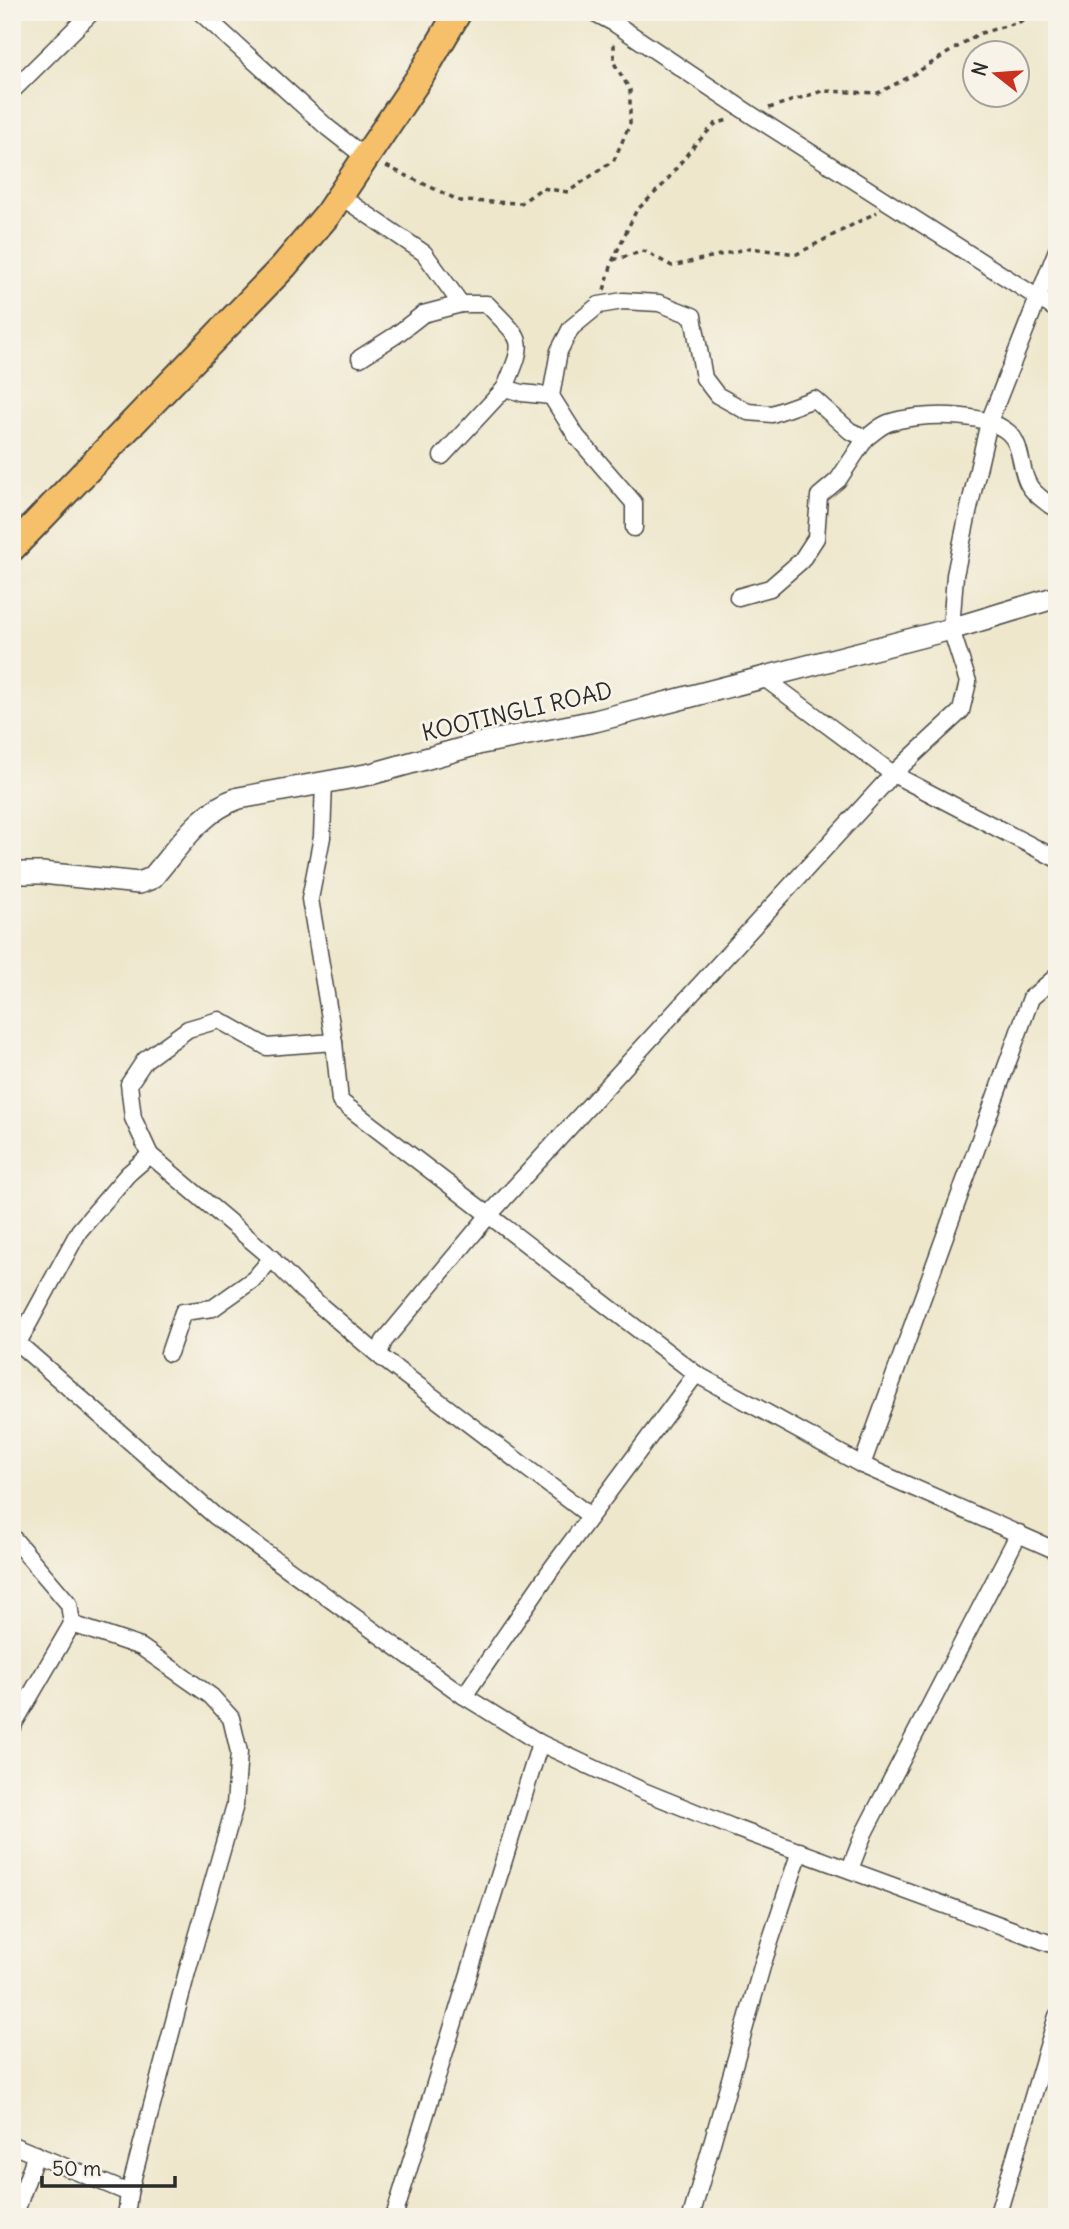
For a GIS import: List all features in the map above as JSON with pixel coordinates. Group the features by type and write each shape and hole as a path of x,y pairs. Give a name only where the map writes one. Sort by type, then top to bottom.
{"highway":[{"path":"12,548 284,266 327,215 423,72 458,12"}],"street":[{"path":"12,91 92,12"},
{"path":"200,12 328,128 365,157"},
{"path":"593,12 1057,310"},
{"path":"340,196 424,253 461,304"},
{"path":"382,1358 380,1351 384,1341 489,1215 893,774 961,711 968,682 951,629 956,575 989,422 1057,250"},
{"path":"634,528 634,503 577,437 551,397 559,351 571,328 599,305 623,301 659,303 693,316 699,336 704,377 718,395 748,412 772,414 814,398 850,431 866,438"},
{"path":"359,358 423,314 461,304 487,304 519,337 520,352 505,388 442,456"},
{"path":"505,388 551,397"},
{"path":"738,597 770,588 801,561 816,538 819,496 838,480 866,438 885,424 914,416 946,416 989,422 1010,434 1034,493 1051,506"},
{"name":"KOOTINGLI ROAD","path":"12,873 42,873 139,883 152,878 207,815 222,804 239,798 371,774 482,743 596,721 951,629 1057,597"},
{"path":"763,677 893,774 1057,859"},
{"path":"324,782 322,837 310,899 334,1042 340,1101 696,1374 862,1465 1057,1551"},
{"path":"862,1465 1031,998 1057,976"},
{"path":"334,1042 267,1047 219,1020 188,1029 145,1060 129,1084 133,1118 150,1155 272,1258 302,1290 382,1358 590,1516"},
{"path":"150,1155 128,1174 79,1231 15,1340 215,1516 464,1696 540,1743 643,1791 1057,1946"},
{"path":"169,1353 183,1312 213,1308 254,1279 272,1258"},
{"path":"464,1696 552,1568 696,1374"},
{"path":"850,1869 876,1810 1019,1533"},
{"path":"12,1537 69,1604 72,1624 12,1727"},
{"path":"72,1624 141,1647 211,1696 231,1718 239,1752 235,1805 187,1972 129,2193 126,2217"},
{"path":"394,2217 540,1743"},
{"path":"691,2217 764,1962 800,1851"},
{"path":"997,2217 1057,2016"},
{"path":"12,2145 129,2193"},
{"path":"14,2217 36,2154"}],"path":[{"path":"365,157 406,173 460,201 521,203 542,188 568,192 614,160 630,124 630,90 614,63 614,23"},
{"path":"613,260 644,251 672,266 750,248 797,254 890,204"}]}
